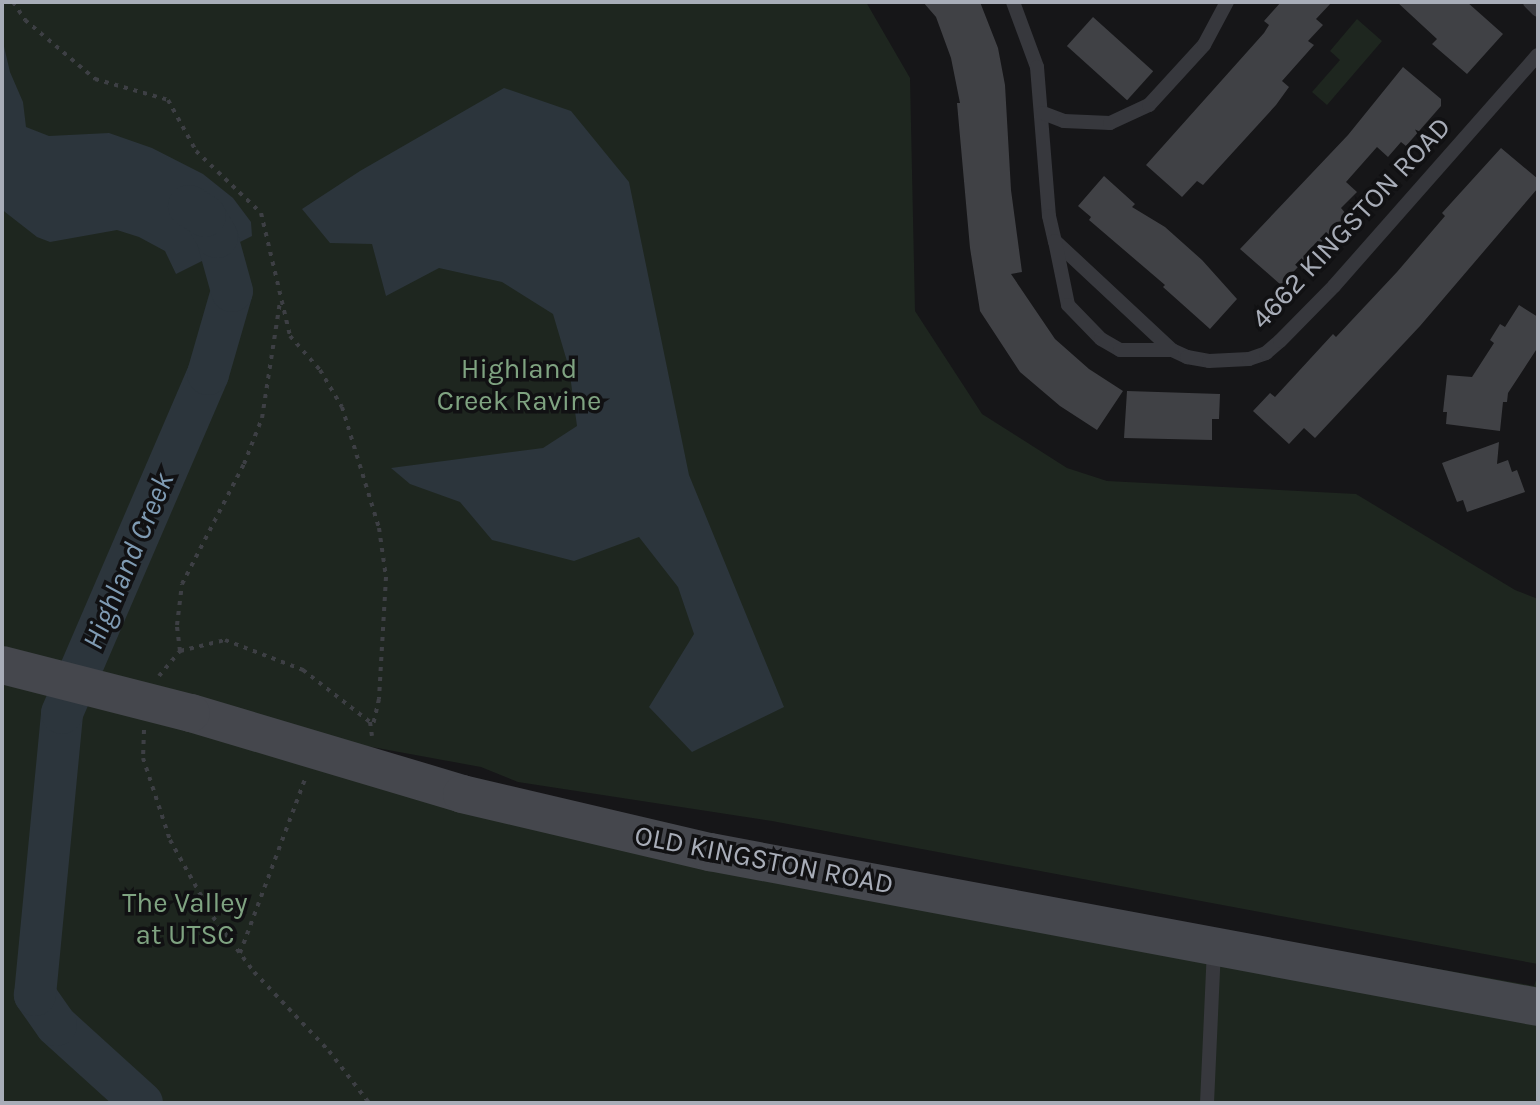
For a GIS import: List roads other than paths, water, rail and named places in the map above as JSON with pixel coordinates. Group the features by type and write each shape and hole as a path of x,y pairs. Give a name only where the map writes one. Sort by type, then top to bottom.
{"street":[{"name":"OLD KINGSTON ROAD","path":"2,665 191,713 462,794 710,852 1538,1007"}],"lane":[{"name":"4662 KINGSTON ROAD","path":"1013,2 1037,67 1049,216 1068,305 1101,339 1120,350 1172,350"},
{"path":"1043,113 1064,121 1110,123 1149,105 1204,45 1227,2"},
{"path":"1530,2 1538,10"},
{"name":"4662 KINGSTON ROAD","path":"1055,241 1172,350 1187,357 1209,361 1249,359 1266,353 1334,286 1538,55"},
{"path":"1207,1103 1214,945"}],"waterway":[{"name":"Highland Creek","path":"142,1103 56,1025 35,995 62,713 208,374 232,291 217,237 205,216 189,206"}],"park label":[{"name":"Highland Creek Ravine","path":"519,385"},
{"name":"The Valley at UTSC","path":"185,919"}]}
